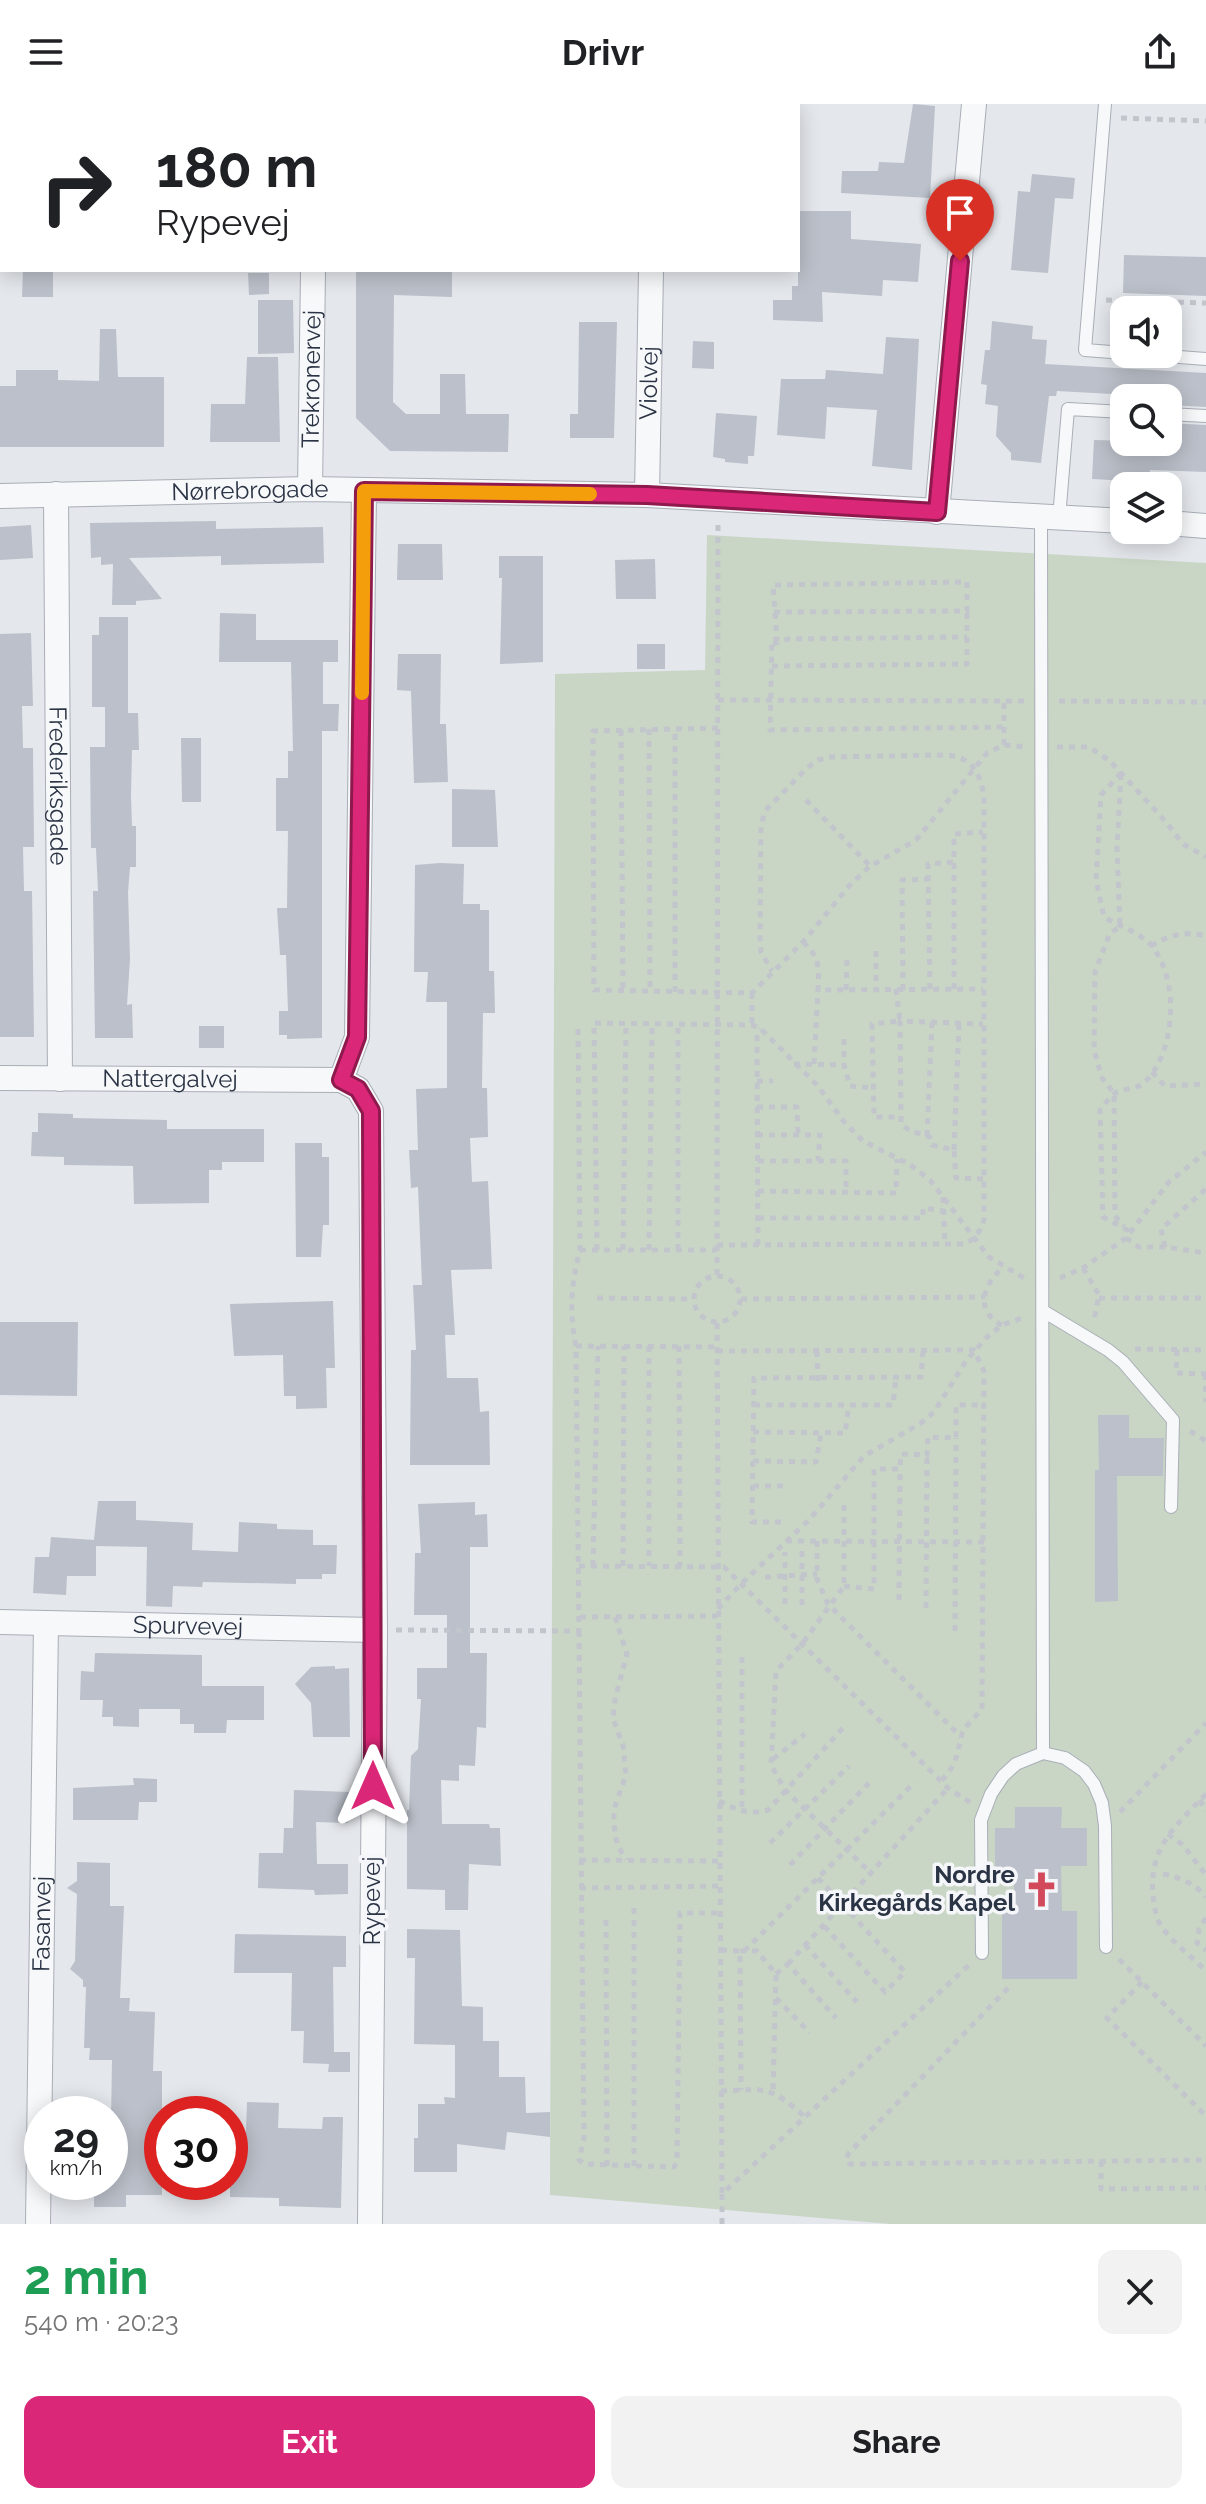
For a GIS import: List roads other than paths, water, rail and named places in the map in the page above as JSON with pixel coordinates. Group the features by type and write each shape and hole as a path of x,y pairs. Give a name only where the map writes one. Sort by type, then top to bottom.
{"street":[{"path":"937,512 974,104"},
{"name":"Trekronervej","path":"310,489 313,272"},
{"name":"Violvej","path":"647,495 651,272"},
{"name":"Nørrebrogade","path":"0,496 310,489 647,495 1110,520"},
{"path":"341,1080 357,1037 364,491"},
{"name":"Frederiksgade","path":"56,494 60,1079"},
{"path":"1182,524 1206,526"},
{"name":"Nattergalvej","path":"0,1078 341,1080"},
{"name":"Rypevej","path":"341,1080 358,1089 371,1111 375,1630 370,2224"},
{"name":"Spurvevej","path":"0,1622 375,1630"},
{"name":"Fasanvej","path":"38,2224 46,1623"}],"lane":[{"path":"1105,111 1085,350 1110,352"},
{"path":"1182,357 1206,359"},
{"path":"1043,1753 1042,701 1050,517 1068,409 1110,411"},
{"path":"1182,415 1206,416"},
{"path":"1043,1311 1084,1334 1123,1362 1173,1420 1171,1507"},
{"path":"982,1953 981,1820 991,1794 1003,1776 1016,1764 1043,1753 1065,1758 1084,1771 1102,1803 1106,1947"}],"place":[{"name":"Nordre Kirkegårds Kapel","path":"1041,1889"}]}
